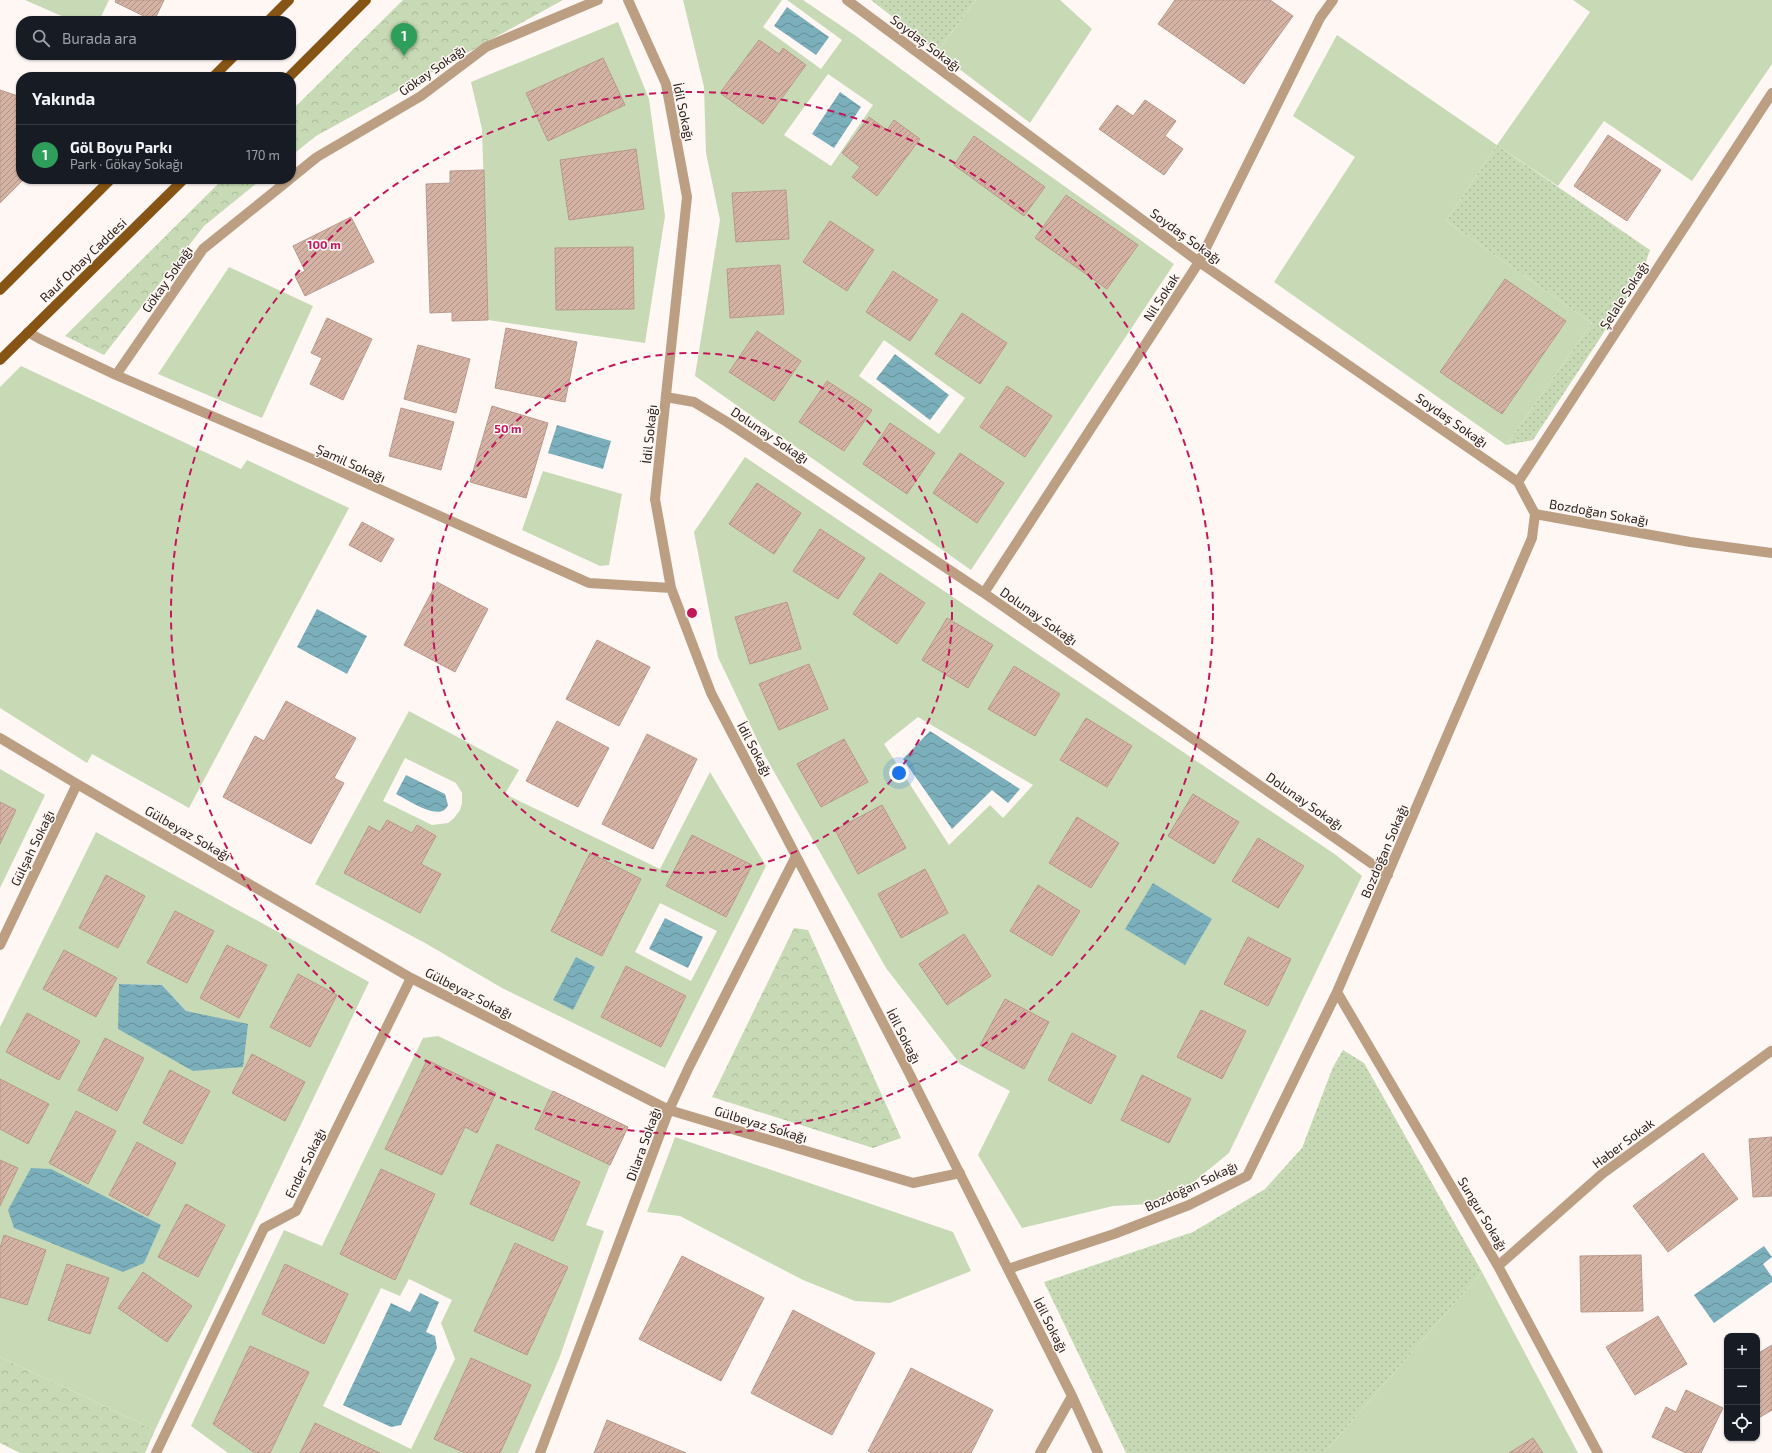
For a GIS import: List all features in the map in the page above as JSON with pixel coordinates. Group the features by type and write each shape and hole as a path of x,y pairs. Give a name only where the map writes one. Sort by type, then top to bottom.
{"main road":[{"path":"273,16 289,0"},
{"path":"293,72 366,0"},
{"path":"218,72 230,60"},
{"path":"0,290 106,184"},
{"name":"Rauf Orbay Caddesi","path":"0,360 179,184"}],"street":[{"name":"Gökay Sokağı","path":"296,173 317,157 421,96 486,47 598,0"},
{"name":"İdil Sokağı","path":"628,0 666,84 687,197 655,499 671,588 711,693 960,1173 1072,1396 1098,1453"},
{"name":"Soydaş Sokağı","path":"847,0 1199,262 1518,482"},
{"name":"Nil Sokak","path":"984,593 1199,262 1320,18 1331,1"},
{"name":"Şelale Sokağı","path":"1518,482 1772,93"},
{"name":"Gökay Sokağı","path":"116,375 203,249 283,184"},
{"name":"Şamil Sokağı","path":"28,332 116,375 317,461 589,583 671,588"},
{"name":"Dolunay Sokağı","path":"666,397 694,402 727,422 984,593 1388,875"},
{"path":"1518,482 1535,514"},
{"name":"Bozdoğan Sokağı","path":"1008,1269 1114,1234 1189,1205 1247,1176 1337,992 1388,875 1532,538 1535,514 1690,542 1772,553"},
{"name":"Gülbeyaz Sokağı","path":"0,738 412,978 669,1110 913,1183 960,1173"},
{"name":"Gülşah Sokağı","path":"0,945 77,784"},
{"name":"Dilara Sokağı","path":"540,1453 669,1110 689,1067 796,856"},
{"name":"Ender Sokağı","path":"156,1453 264,1228 296,1211 412,978"},
{"name":"Sungur Sokağı","path":"1337,992 1498,1266 1598,1453"},
{"name":"Haber Sokak","path":"1498,1266 1602,1174 1771,1051"},
{"path":"1040,1453 1072,1396"}],"green space":[{"path":"25,0 109,0 101,16 62,16"},
{"path":"403,0 563,0 316,136 296,152 296,106"},
{"path":"683,0 782,0 763,27 821,69 842,40 787,0 803,0 856,36 950,105 1174,264 971,570 695,376 720,220 706,153 704,87","holes":["828,74 873,105 831,166 784,135","884,340 965,398 939,434 859,376"]},
{"path":"871,0 976,0 937,52"},
{"path":"976,0 1060,0 1092,29 1030,123 937,52"},
{"path":"1573,0 1772,0 1772,64 1692,181 1604,121 1558,186 1497,145 1590,12"},
{"path":"618,22 649,99 665,216 645,343 488,320 482,129 471,82"},
{"path":"1337,35 1497,145 1446,221 1592,323 1506,445 1274,282 1355,157 1293,116"},
{"path":"1497,145 1650,250 1641,276 1533,440 1506,445 1592,323 1446,221"},
{"path":"218,184 256,184 204,226 104,355 65,336"},
{"path":"229,267 313,306 262,418 158,374"},
{"path":"21,366 241,469 247,460 349,508 189,808 92,754 87,763 0,708 0,387"},
{"path":"745,457 1336,855 1362,876 1229,1153 1168,1203 1113,1206 1022,1228 978,1155 1010,1091 960,1064 886,968 765,756 718,657 694,532","holes":["918,717 1033,785 1003,818 990,805 949,845 884,744"]},
{"path":"543,471 622,494 609,565 600,566 522,530"},
{"path":"409,711 519,770 505,794 660,869 710,772 766,866 665,1068 502,988 425,943 315,884","holes":["405,758 456,783 462,793 462,803 460,810 448,823 432,825 383,801","660,903 717,931 691,981 635,952"]},
{"path":"0,769 45,795 0,888"},
{"path":"96,832 369,982 155,1430 0,1357 0,1027","holes":["119,984 162,985 186,1011"]},
{"path":"794,928 808,930 901,1138 873,1148 712,1097"},
{"path":"438,1036 628,1127 610,1165 586,1225 604,1231 559,1359 518,1453 228,1453 191,1426 284,1230 322,1246 423,1038","holes":["409,1279 452,1300 441,1323 455,1359 411,1449 323,1406 381,1288 400,1296"]},
{"path":"1343,1050 1364,1063 1482,1272 1324,1453 1126,1453 1044,1282 1193,1232 1265,1189 1302,1148 1333,1067"},
{"path":"675,1137 953,1232 971,1271 890,1303 855,1301 803,1280 680,1216 647,1212"},
{"path":"1482,1272 1578,1453 1324,1453"},
{"path":"0,1357 155,1430 145,1453 20,1453 0,1443"}],"water":[{"path":"787,7 829,37 816,55 774,26"},
{"path":"840,92 861,107 834,148 812,134"},
{"path":"895,354 949,395 930,420 876,379"},
{"path":"557,425 611,441 603,469 548,453"},
{"path":"317,609 367,636 347,674 297,647"},
{"path":"930,731 1020,789 1008,803 992,790 952,829 903,759"},
{"path":"406,775 445,794 448,805 444,810 439,812 432,811 416,805 396,794"},
{"path":"1153,883 1212,919 1185,965 1125,929"},
{"path":"665,918 703,937 688,968 649,949"},
{"path":"576,957 595,967 573,1010 553,1000"},
{"path":"119,984 162,985 186,1011 248,1024 243,1067 193,1071 118,1029"},
{"path":"31,1168 51,1169 161,1225 144,1263 123,1272 14,1228 8,1210"},
{"path":"1764,1246 1772,1257 1763,1264 1772,1277 1772,1282 1714,1323 1694,1295"},
{"path":"420,1293 439,1302 426,1332 435,1336 437,1348 401,1425 391,1427 343,1405 391,1303 410,1312"}],"building":[{"path":"116,0 164,0 156,16 144,16 115,2"},
{"path":"1175,0 1270,0 1293,16 1244,84 1158,24"},
{"path":"759,40 779,54 783,48 806,65 763,124 720,93"},
{"path":"603,58 625,105 548,141 526,93"},
{"path":"0,90 16,95 16,184 19,184 0,203"},
{"path":"1145,100 1176,121 1165,136 1183,149 1164,175 1099,129 1117,105 1133,116"},
{"path":"869,117 887,130 894,120 920,139 877,196 852,177 860,167 842,153"},
{"path":"1608,135 1661,170 1627,221 1574,186"},
{"path":"974,136 1045,187 1024,216 954,165"},
{"path":"636,149 644,209 569,220 560,160"},
{"path":"484,170 488,320 452,321 452,312 430,313 426,184 450,183 450,171"},
{"path":"786,190 789,239 736,242 732,193"},
{"path":"1066,195 1138,245 1107,289 1035,238"},
{"path":"351,217 374,262 305,296 295,276 305,271 293,246"},
{"path":"830,221 874,250 847,291 803,262"},
{"path":"633,247 634,309 556,310 555,248"},
{"path":"780,265 784,314 730,318 727,269"},
{"path":"893,271 938,300 910,341 866,312"},
{"path":"1505,279 1566,321 1502,414 1440,372"},
{"path":"962,313 1007,343 980,384 935,354"},
{"path":"327,318 372,339 343,400 310,384 322,358 311,353"},
{"path":"506,328 577,342 565,402 495,388"},
{"path":"757,331 801,361 774,401 729,372"},
{"path":"418,345 470,359 456,413 404,399"},
{"path":"827,381 872,410 844,451 799,422"},
{"path":"1007,386 1052,416 1025,457 980,427"},
{"path":"492,406 548,423 526,498 470,482"},
{"path":"401,408 454,422 441,470 389,456"},
{"path":"890,423 935,453 907,494 863,464"},
{"path":"960,453 1004,483 977,523 933,493"},
{"path":"757,483 801,513 774,554 729,524"},
{"path":"362,522 394,539 381,562 349,545"},
{"path":"820,529 865,558 838,599 793,571"},
{"path":"880,573 925,603 897,644 853,614"},
{"path":"437,582 488,609 455,672 404,645"},
{"path":"787,602 801,649 750,664 735,617"},
{"path":"947,618 993,645 968,688 922,660"},
{"path":"597,640 650,667 619,726 566,699"},
{"path":"809,664 828,709 779,730 759,684"},
{"path":"1014,666 1060,694 1035,736 988,709"},
{"path":"286,701 356,738 334,778 344,783 311,844 223,797 255,736 264,741"},
{"path":"1086,718 1132,746 1107,787 1060,760"},
{"path":"557,721 609,748 578,807 526,781"},
{"path":"647,734 697,759 653,849 602,824"},
{"path":"844,739 868,782 821,807 797,764"},
{"path":"1193,794 1239,822 1214,864 1168,836"},
{"path":"0,802 16,810 0,844"},
{"path":"882,805 906,848 858,874 835,830"},
{"path":"1077,817 1119,843 1091,888 1049,863"},
{"path":"387,820 412,833 417,825 436,836 421,864 441,874 420,913 344,873 369,826 380,832"},
{"path":"692,835 752,865 726,917 666,886"},
{"path":"1258,838 1304,866 1278,908 1232,881"},
{"path":"590,853 641,879 602,956 551,931"},
{"path":"925,869 948,913 901,938 878,894"},
{"path":"106,875 145,896 118,948 79,928"},
{"path":"1038,885 1080,911 1052,956 1010,931"},
{"path":"175,911 214,931 187,983 147,963"},
{"path":"964,934 991,976 947,1005 919,964"},
{"path":"1248,937 1291,959 1268,1006 1224,984"},
{"path":"227,945 267,965 239,1018 200,998"},
{"path":"64,950 117,978 96,1017 43,989"},
{"path":"626,966 686,996 661,1047 601,1017"},
{"path":"298,974 337,995 310,1047 270,1027"},
{"path":"1005,999 1049,1022 1024,1069 980,1045"},
{"path":"1201,1010 1246,1031 1222,1079 1177,1057"},
{"path":"27,1013 80,1041 59,1080 6,1052"},
{"path":"1072,1033 1116,1056 1091,1104 1048,1080"},
{"path":"105,1038 144,1058 117,1111 78,1090"},
{"path":"252,1054 305,1082 285,1121 232,1093"},
{"path":"427,1060 496,1093 477,1133 465,1127 442,1175 385,1149"},
{"path":"170,1070 210,1091 182,1144 143,1123"},
{"path":"1142,1075 1191,1099 1169,1143 1121,1120"},
{"path":"0,1079 49,1104 28,1144 0,1129"},
{"path":"553,1091 628,1127 610,1165 535,1129"},
{"path":"76,1111 116,1131 88,1184 49,1163"},
{"path":"1772,1137 1772,1196 1753,1197 1749,1139"},
{"path":"137,1142 176,1163 148,1216 109,1195"},
{"path":"497,1144 580,1182 553,1241 470,1204"},
{"path":"1703,1153 1738,1199 1668,1252 1633,1206"},
{"path":"0,1160 18,1168 0,1206"},
{"path":"381,1169 435,1194 395,1280 340,1254"},
{"path":"186,1204 225,1225 198,1277 158,1257"},
{"path":"4,1235 46,1250 27,1305 0,1297 0,1248"},
{"path":"515,1243 568,1267 527,1355 474,1331"},
{"path":"1641,1255 1643,1311 1581,1312 1580,1256"},
{"path":"682,1256 764,1298 721,1381 639,1339"},
{"path":"67,1264 109,1278 90,1334 48,1320"},
{"path":"285,1264 348,1294 324,1344 262,1314"},
{"path":"143,1272 192,1306 167,1342 118,1308"},
{"path":"793,1310 875,1353 832,1435 751,1393"},
{"path":"1658,1316 1687,1364 1635,1395 1606,1347"},
{"path":"1772,1345 1772,1410 1760,1417 1760,1369 1760,1352"},
{"path":"250,1346 309,1372 270,1453 255,1453 213,1424"},
{"path":"471,1358 531,1385 500,1453 465,1453 434,1439"},
{"path":"911,1368 993,1410 971,1453 872,1453 868,1451"},
{"path":"1686,1390 1723,1408 1701,1453 1686,1453 1652,1437 1666,1407 1676,1412"},
{"path":"607,1420 686,1453 594,1453"},
{"path":"315,1423 380,1453 300,1453"},
{"path":"1533,1438 1543,1453 1509,1453"}],"place":[{"name":"Göl Boyu Parkı","path":"404,56"}]}
